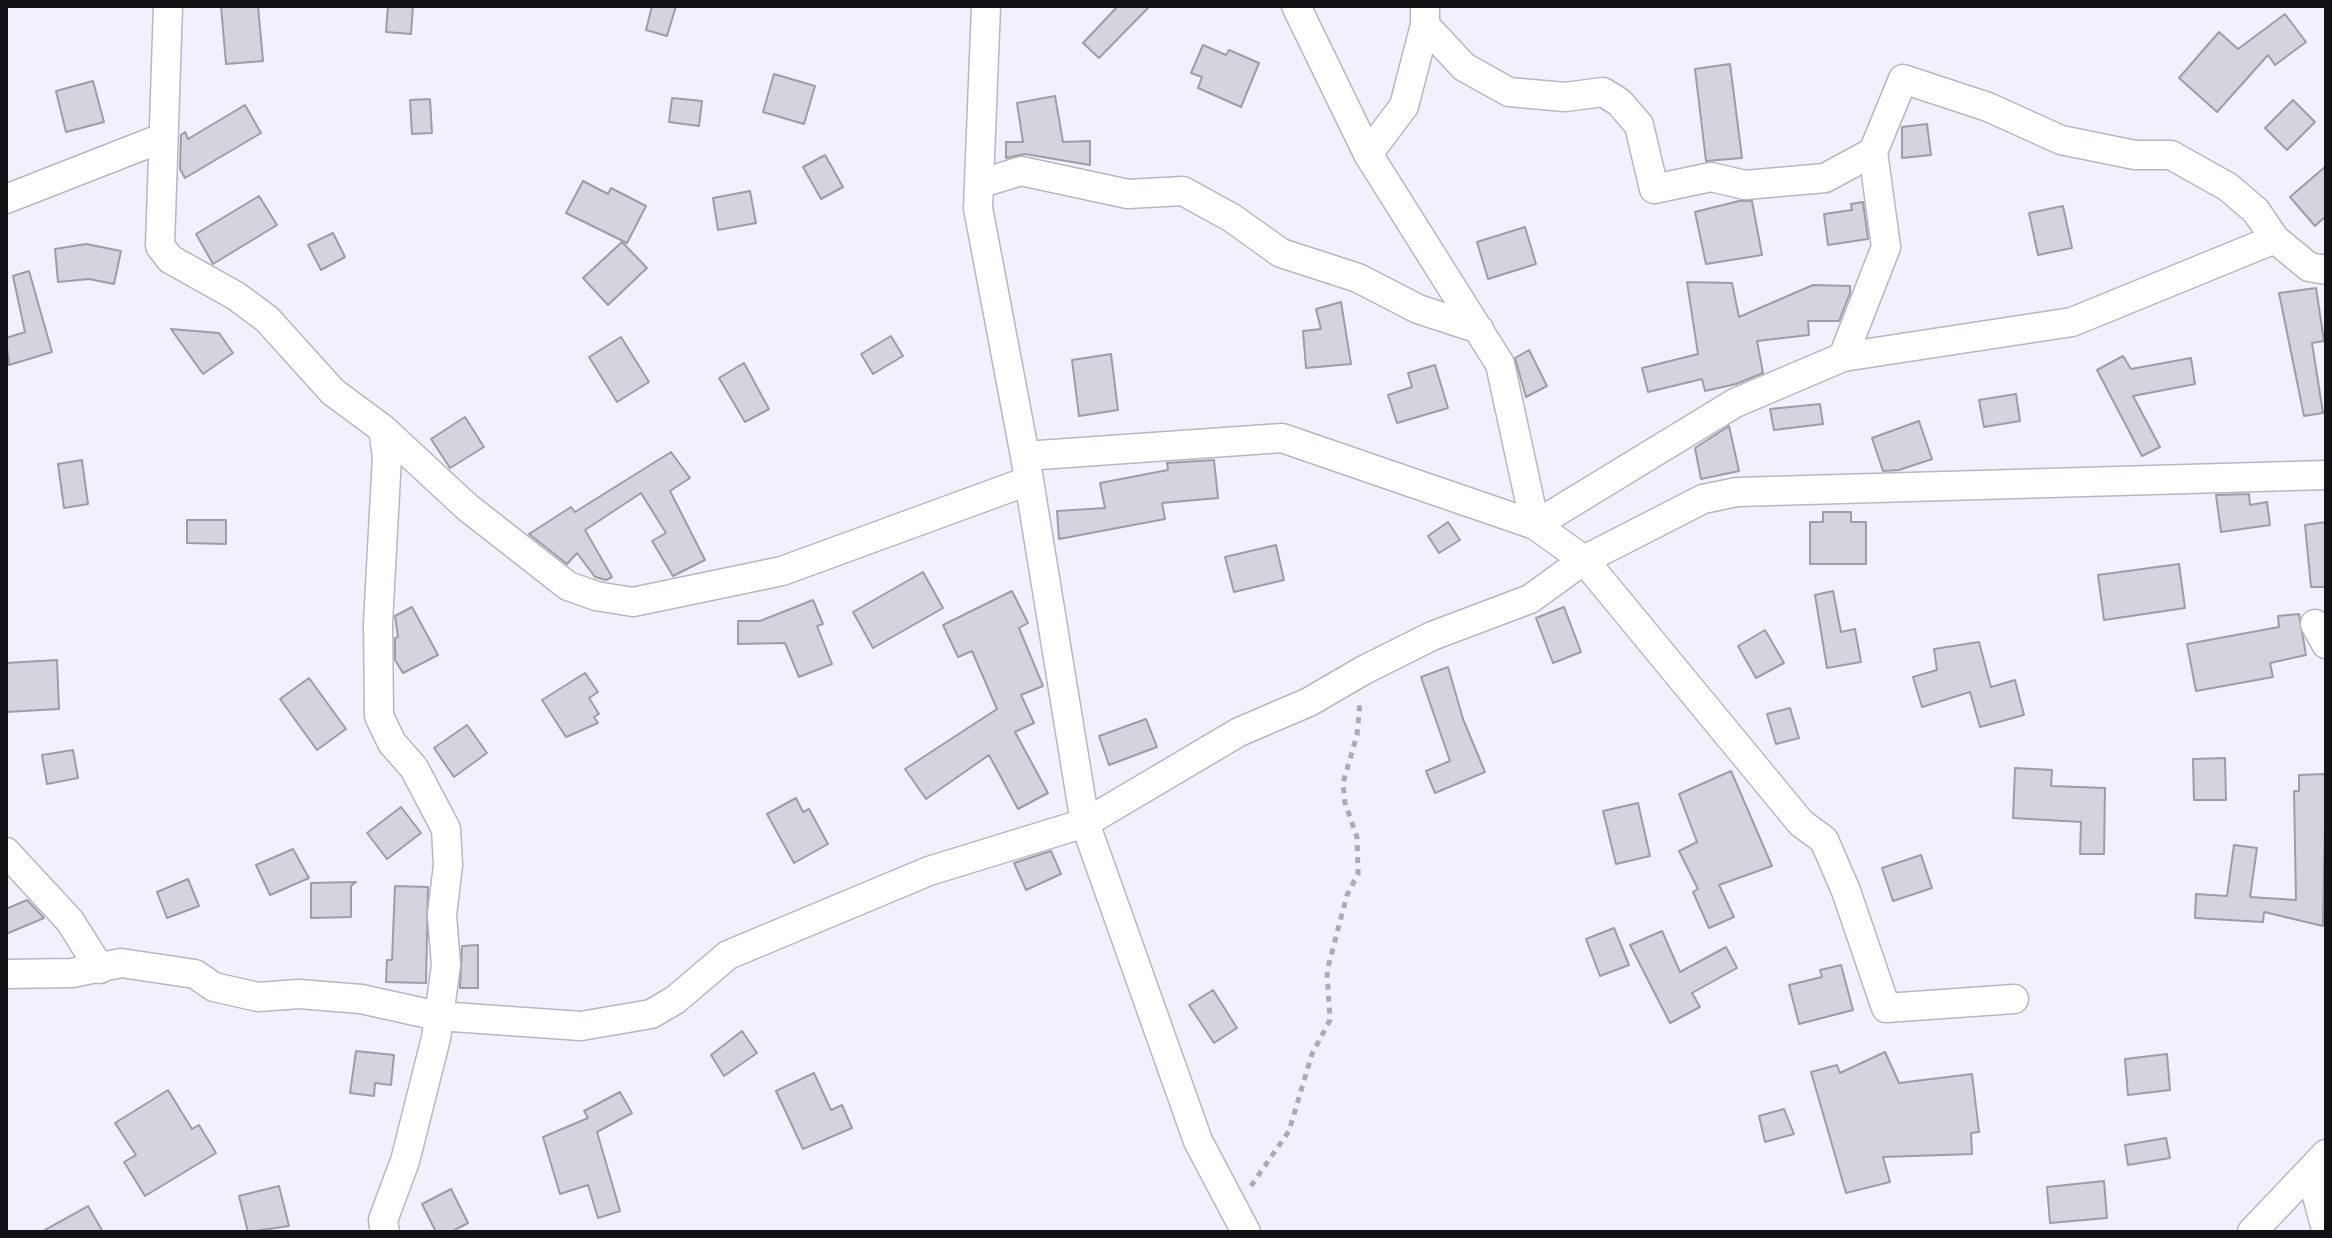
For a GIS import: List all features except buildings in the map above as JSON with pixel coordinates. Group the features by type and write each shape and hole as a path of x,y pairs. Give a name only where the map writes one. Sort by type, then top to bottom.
{"street":[{"path":"168,6 160,246 170,259 236,296 267,319 333,392 383,429 467,507 568,586 596,596 633,602 782,571 1027,468 1282,438 1535,525 1584,560 1801,823 1824,840 1846,891 1886,1008 2014,999"},
{"path":"986,6 978,208 1027,468 1085,823 1198,1141 1242,1224"},
{"path":"1296,6 1368,154 1500,364 1535,525"},
{"path":"1368,154 1404,106 1425,16"},
{"path":"1425,16 1464,67 1509,92 1565,97 1603,92 1619,102 1639,125 1654,189 1711,177 1745,185 1825,178 1873,152"},
{"path":"1843,357 1886,247 1873,152 1903,79 1988,107 2061,140 2135,155 2171,155 2228,187 2256,211 2275,239 2309,267 2326,270"},
{"path":"6,199 162,138"},
{"path":"979,184 1021,171 1128,194 1183,191 1232,218 1281,253 1358,278 1418,309 1479,329"},
{"path":"1535,525 1735,403 1843,357 2072,322 2275,239"},
{"path":"383,429 387,457 378,623 379,716 392,743 414,768 446,829 448,865 442,915 446,965 436,1038 419,1093 405,1161 383,1220 385,1232"},
{"path":"6,974 100,969 121,963 195,974 214,987 258,997 299,994 361,999 438,1016 581,1026 651,1014 675,1000 728,955 929,871 1085,823 1239,732 1309,702 1432,636 1530,599 1584,560 1666,515 1703,499 1737,492 2326,475"},
{"path":"6,852 70,921 100,969"},
{"path":"2318,1164 2326,1229"},
{"path":"2252,1232 2318,1164"}],"path":[{"path":"1242,1224 1253,1182 1289,1131 1312,1054 1330,1020 1327,971 1347,895 1358,874 1357,837 1345,803 1343,783 1357,735 1360,702 1348,679"}]}
